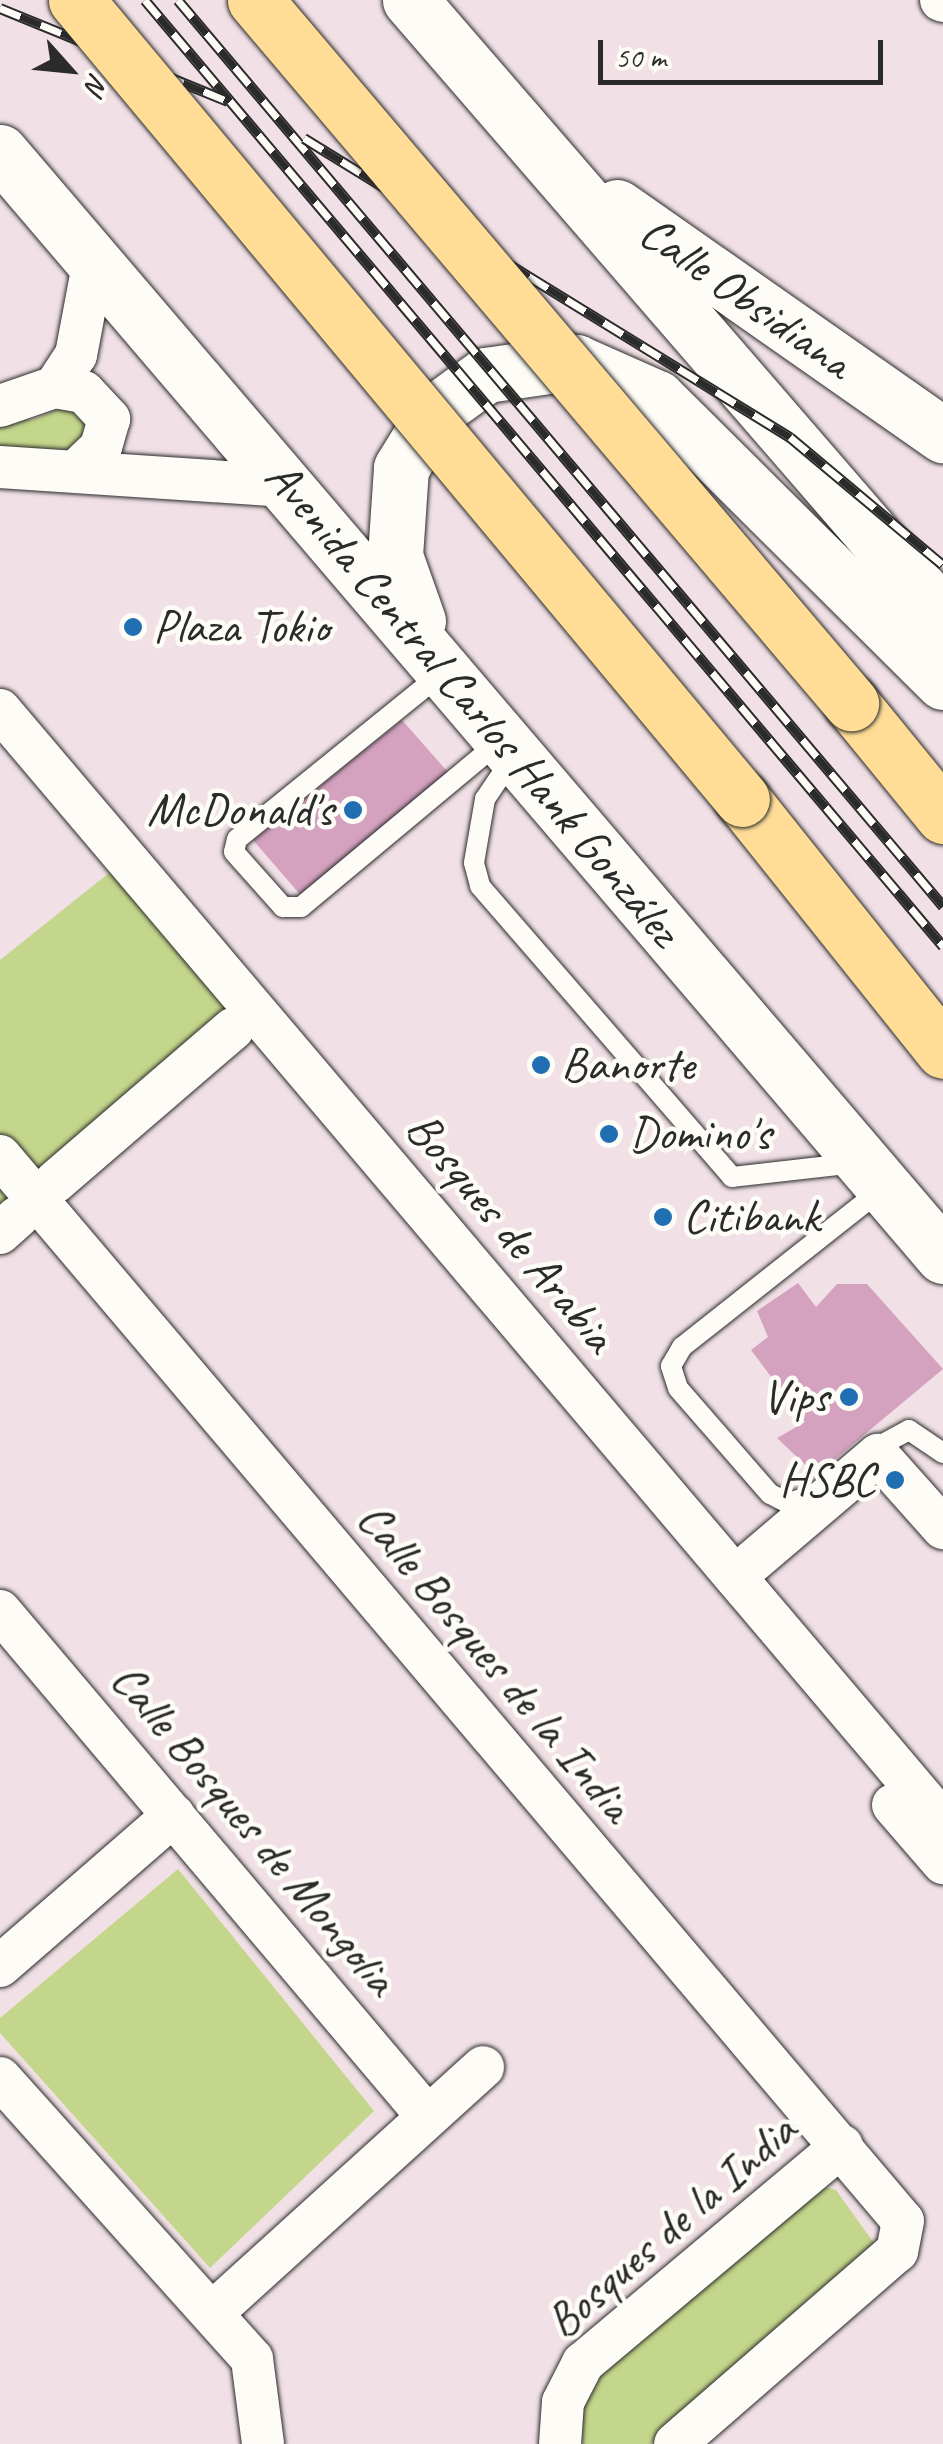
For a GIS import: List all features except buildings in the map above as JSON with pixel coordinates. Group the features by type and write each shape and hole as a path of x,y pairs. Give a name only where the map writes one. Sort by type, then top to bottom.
{"highway":[{"path":"76,0 742,800 943,1051"},
{"path":"254,0 943,816"}],"main road":[{"path":"429,7 549,160 943,616"},
{"name":"Avenida Central Carlos Hank González","path":"0,152 512,743 943,1256"},
{"name":"Calle Obsidiana","path":"549,160 943,434"},
{"path":"447,669 398,570 392,518 401,468 436,411 486,375 576,362 657,398 943,682"}],"street":[{"path":"54,386 90,319 94,260"},
{"path":"0,406 54,386 84,392 108,420 101,447 76,471"},
{"path":"0,467 289,486"},
{"name":"Bosques de Arabia","path":"0,710 943,1822"},
{"path":"93,864 943,1863"},
{"path":"55,1182 233,1029"},
{"name":"Calle Bosques de la India","path":"0,1156 842,2146 906,2236 674,2444"},
{"path":"751,1563 878,1455 943,1528"},
{"name":"Calle Bosques de Mongolia","path":"0,1611 427,2116"},
{"path":"0,1966 174,1815"},
{"path":"212,2312 484,2067"},
{"path":"0,2078 252,2359 263,2444"},
{"name":"Bosques de la India","path":"560,2444 563,2402 582,2363 842,2146"}],"lane":[{"path":"447,669 237,839 234,852 283,907 302,907 512,743"},
{"path":"512,743 485,799 474,863 480,886 732,1177 872,1175"},
{"path":"872,1175 682,1347 672,1378 770,1494 788,1503 899,1431 918,1432 943,1452"}],"green space":[{"path":"88,397 83,458 0,455 0,419 32,420"},
{"path":"114,869 244,1016 0,1233 0,960"},
{"path":"178,1869 374,2111 210,2268 0,2033 0,2018"},
{"path":"816,2185 836,2190 876,2246 651,2444 583,2444 580,2405 601,2369"}],"railway":[{"path":"145,0 943,946"},
{"path":"178,0 943,906"},
{"path":"0,8 228,101"},
{"path":"304,138 790,437 943,565"}],"place":[{"name":"Plaza Tokio","path":"133,627"},
{"name":"McDonald's","path":"353,810"},
{"name":"Banorte","path":"541,1065"},
{"name":"Domino's","path":"609,1134"},
{"name":"Citibank","path":"663,1217"},
{"name":"Vips","path":"849,1397"},
{"name":"HSBC","path":"895,1480"}]}
